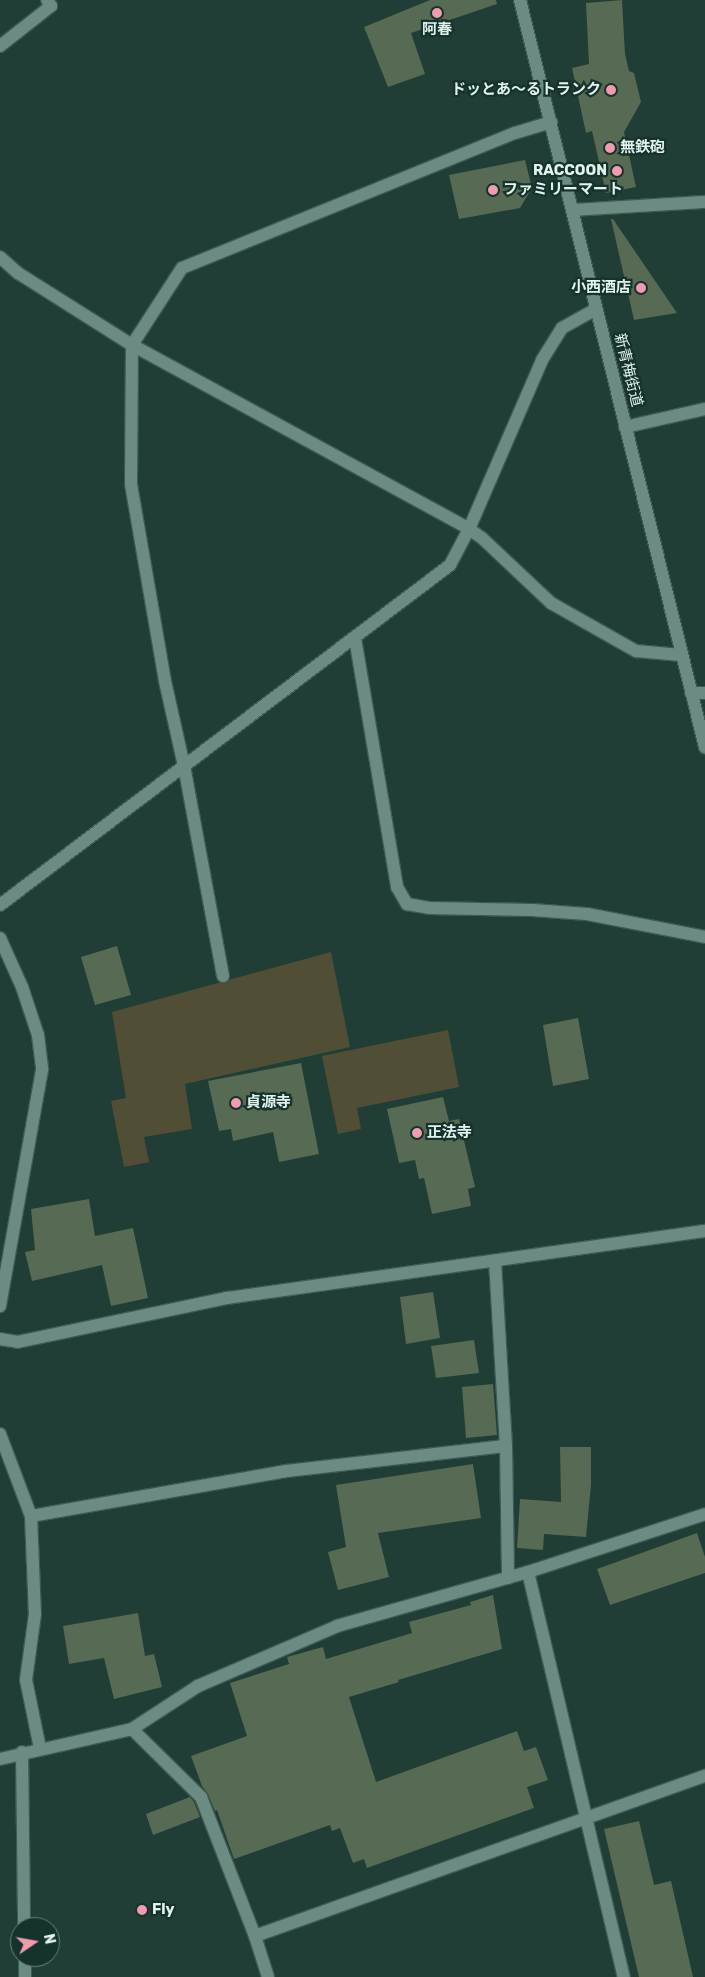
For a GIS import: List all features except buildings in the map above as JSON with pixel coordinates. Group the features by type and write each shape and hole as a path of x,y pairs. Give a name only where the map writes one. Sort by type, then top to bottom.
{"street":[{"path":"0,46 51,6 47,0"},
{"name":"新青梅街道","path":"520,0 705,747"},
{"path":"223,976 184,766 165,681 131,484 132,345 182,268 515,133 551,122"},
{"path":"573,210 705,202"},
{"path":"0,257 18,273 132,345 482,538 551,603 636,651 681,655"},
{"path":"0,905 450,565 469,530 542,360 562,328 596,309"},
{"path":"625,427 705,409"},
{"path":"355,638 397,887 407,904 429,908 532,910 587,914 705,937"},
{"path":"691,693 705,693"},
{"path":"0,938 22,987 38,1036 42,1070 0,1306"},
{"path":"0,1339 18,1342 227,1298 705,1231"},
{"path":"495,1260 506,1446 508,1578"},
{"path":"0,1434 31,1516 35,1614 26,1680 40,1748"},
{"path":"31,1516 286,1471 506,1446"},
{"path":"0,1759 22,1752 132,1729 198,1686 337,1626 528,1572 705,1514"},
{"path":"528,1572 624,1977"},
{"path":"132,1729 201,1797 256,1936 268,1977"},
{"path":"22,1752 24,1917"},
{"path":"256,1936 586,1816 705,1776"}],"shaded area":[{"path":"331,952 350,1047 185,1084 192,1129 144,1137 149,1162 124,1167 111,1101 126,1098 112,1012"},
{"path":"448,1030 459,1087 357,1108 361,1129 338,1134 322,1056"}],"place":[{"name":"阿春","path":"437,13"},
{"name":"ドッとあ～るトランク","path":"611,90"},
{"name":"無鉄砲","path":"610,148"},
{"name":"RACCOON","path":"617,171"},
{"name":"ファミリーマート","path":"493,190"},
{"name":"小西酒店","path":"641,288"},
{"name":"貞源寺","path":"236,1103"},
{"name":"正法寺","path":"417,1133"},
{"name":"Fly","path":"142,1910"}]}
